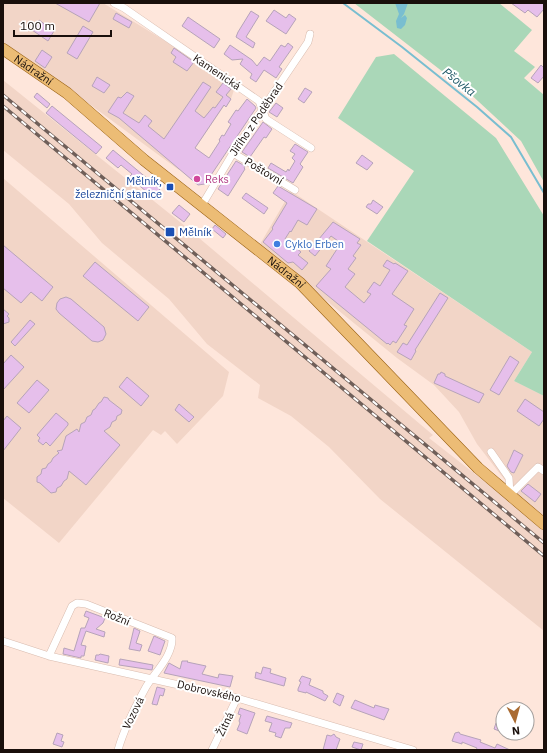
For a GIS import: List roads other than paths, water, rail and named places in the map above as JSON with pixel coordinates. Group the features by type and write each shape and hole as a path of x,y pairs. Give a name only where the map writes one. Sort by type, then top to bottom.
{"main road":[{"name":"Nádražní","path":"3,49 67,93 144,160 300,283 478,468 544,523"}],"street":[{"name":"Kamenická","path":"114,3 124,8 259,101 266,119 311,148"},
{"name":"Jiřího z Poděbrad","path":"202,205 233,153 308,42 310,34"},
{"name":"Poštovní","path":"233,153 295,190"},
{"path":"491,452 509,478 510,495"},
{"path":"510,495 538,467 544,471"},
{"name":"Rožní","path":"49,656 72,606 77,603 81,603 172,638 172,646 153,678"},
{"name":"Dobrovského","path":"3,641 49,656 153,678 237,698 413,750"},
{"name":"Vozová","path":"118,750 126,727 147,686 153,678"},
{"name":"Žitná","path":"212,750 237,698"}],"water":[{"path":"395,3 408,3 401,18 405,15 407,18 405,25 401,29 397,28 396,21 399,14"}],"waterway":[{"name":"Pšovka","path":"343,3 402,47 477,107 511,137 544,193"}],"railway":[{"path":"3,95 544,543"},
{"path":"3,106 544,556"}],"place":[{"name":"Reks","path":"197,179"},
{"name":"Mělník, železniční stanice","path":"170,187"},
{"name":"Mělník","path":"170,232"},
{"name":"Cyklo Erben","path":"277,244"}]}
